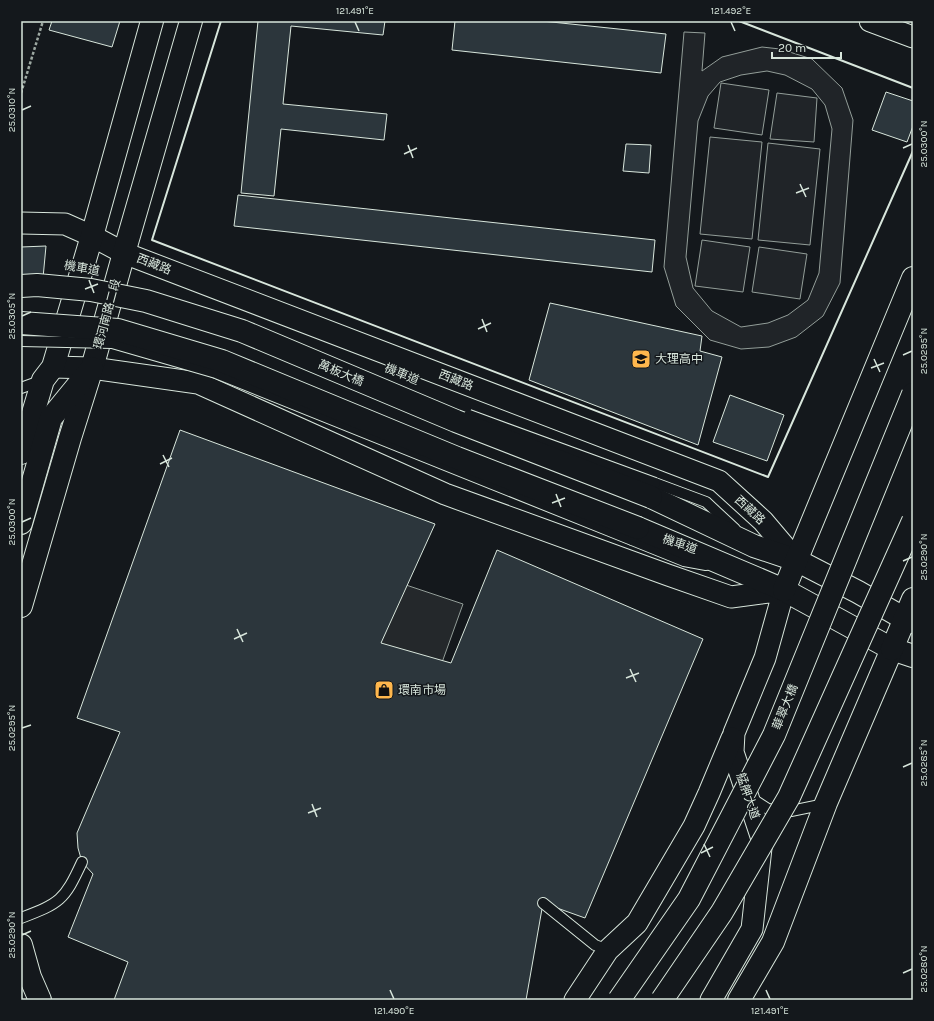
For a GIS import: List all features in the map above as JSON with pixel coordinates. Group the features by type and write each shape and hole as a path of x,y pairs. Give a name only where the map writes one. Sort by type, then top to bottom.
{"main road":[{"path":"21,453 92,236 152,21"},
{"name":"環河南路二段","path":"21,606 92,368 191,21"},
{"path":"784,590 913,278"},
{"name":"萬板大橋","path":"21,286 37,285 92,290 146,301 242,331 456,421 653,490"},
{"path":"21,323 118,330 222,361 457,458 635,534 744,572 784,590 892,649 913,656"},
{"path":"21,523 51,418 92,368"},
{"name":"華翠大橋","path":"619,1000 689,899 774,735 913,394"},
{"name":"西藏路","path":"653,490 754,546 796,560 858,592 909,621"},
{"path":"662,1000 722,912 789,797 913,521"},
{"path":"739,1000 773,942 826,803 892,649 909,621 913,599"},
{"path":"21,945 30,977 40,1000"}],"street":[{"path":"870,21 913,37"},
{"name":"西藏路","path":"21,223 65,224 124,253 719,481 763,521 796,560"},
{"path":"48,373 92,368 198,383 445,494 668,575 731,597 784,590"},
{"name":"艋舺大道","path":"711,1000 752,928 762,839 740,777 733,752 734,733 765,658 784,590"},
{"path":"575,1000 608,950 637,923 658,889 694,826 734,733"}],"lane":[{"name":"機車道","path":"21,278 55,277"},
{"name":"機車道","path":"70,278 171,298"},
{"name":"機車道","path":"193,305 277,336 653,490"},
{"path":"21,341 112,343 216,373 635,534"},
{"path":"21,388 48,373"},
{"path":"748,796 768,809 792,811 826,803"},
{"path":"21,918 48,908 61,899 70,887 82,862"},
{"path":"543,903 595,945 608,950"}],"path":[{"path":"21,93 43,21"}],"shaded area":[{"path":"684,32 705,33 702,71 722,57 762,47 780,49 812,59 842,88 853,120 840,283 823,316 796,337 769,347 741,349 710,340 676,306 664,267","holes":["767,71 785,75 812,89 825,105 832,129 819,273 808,300 788,315 768,323 741,327 712,311 693,288 686,257 698,121 708,96 720,82 741,75"]},
{"path":"721,83 769,90 762,135 714,128"},
{"path":"777,93 817,98 814,142 770,139"},
{"path":"710,137 762,142 752,239 700,234"},
{"path":"768,143 820,149 810,245 758,240"},
{"path":"702,240 750,247 743,292 695,286"},
{"path":"759,247 807,254 800,299 752,292"},
{"path":"403,584 463,604 421,721 356,707"}],"building":[{"path":"52,21 120,21 112,47 49,30"},
{"path":"258,21 385,21 383,35 291,26 283,104 387,114 384,140 281,129 274,196 241,193"},
{"path":"455,21 542,21 666,34 661,73 452,50"},
{"path":"886,92 913,101 913,126 907,142 872,130"},
{"path":"626,144 651,145 649,173 623,171"},
{"path":"238,195 655,240 652,272 234,226"},
{"path":"46,246 43,278 21,279 21,247"},
{"path":"550,303 702,336 700,351 722,357 698,445 529,380"},
{"path":"730,395 784,415 767,461 713,442"},
{"name":"環南市場","path":"180,430 435,524 381,643 451,663 497,550 703,639 585,918 543,903 526,1000 114,1000 128,962 68,937 93,874 82,862 78,848 77,833 120,732 77,718"}],"wall":[{"path":"221,21 152,240 768,477 913,151"},
{"path":"739,21 913,88"}],"place":[{"name":"大理高中","path":"641,359"},
{"name":"環南市場","path":"384,690"}]}
